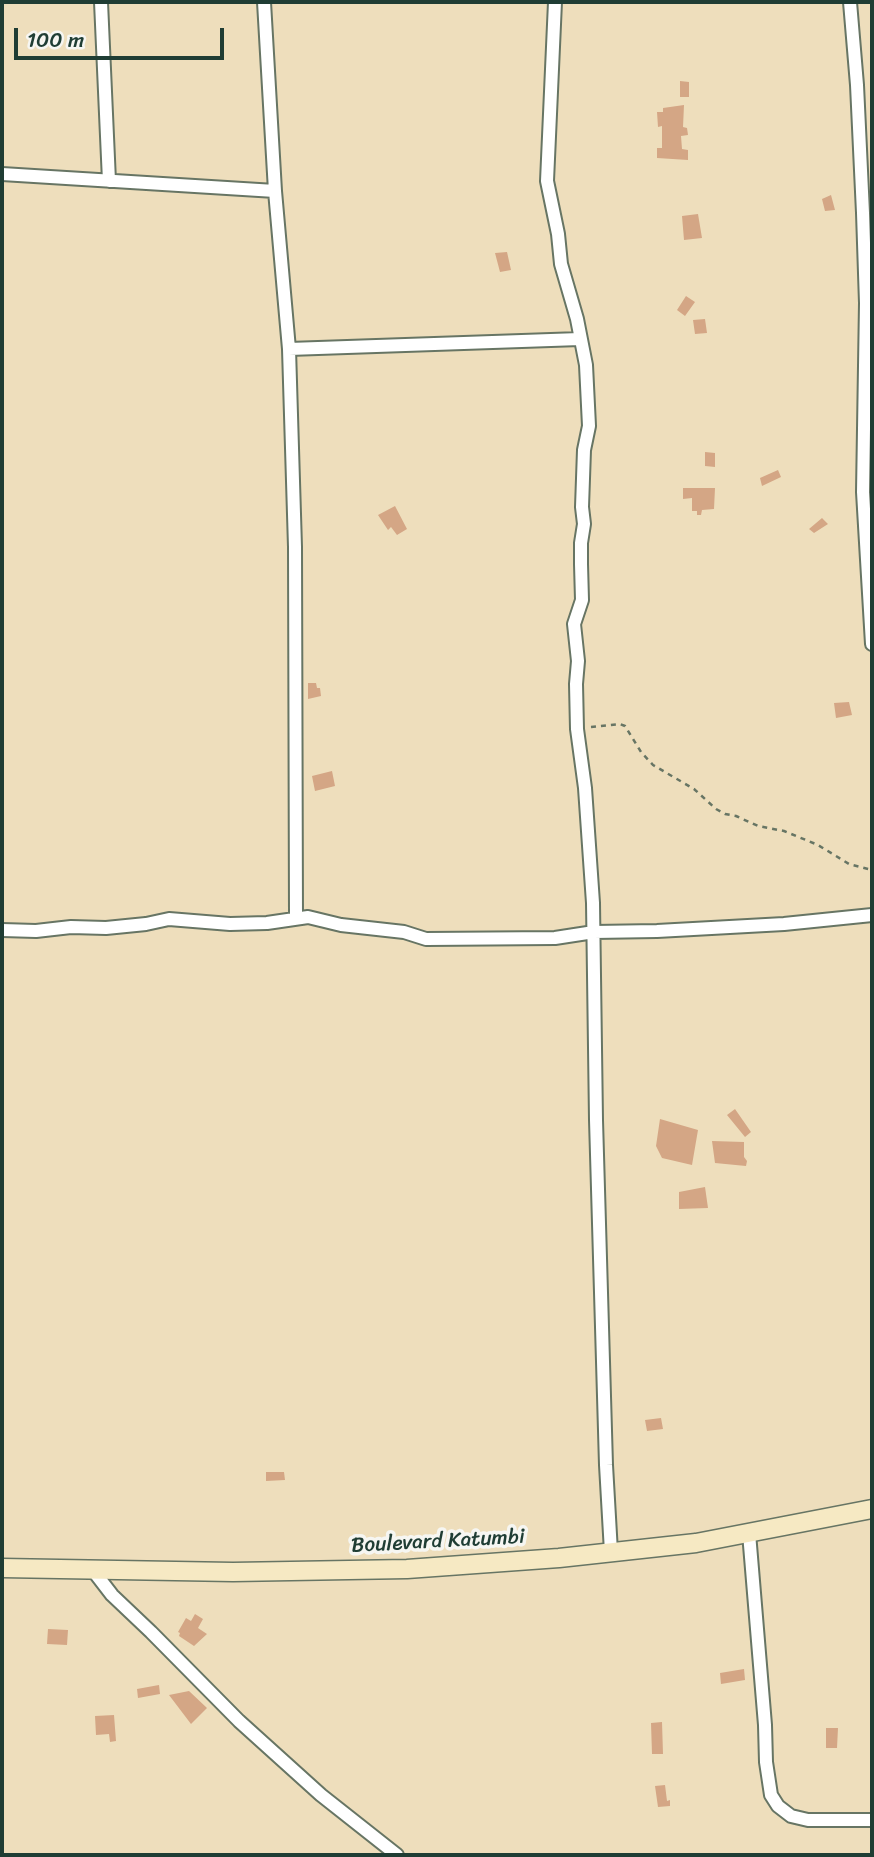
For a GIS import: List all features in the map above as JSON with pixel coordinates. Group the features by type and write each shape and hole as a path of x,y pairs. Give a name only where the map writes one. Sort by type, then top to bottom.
{"street":[{"path":"101,2 108,181"},
{"path":"264,2 275,191 289,349 295,547 296,918"},
{"path":"555,2 547,181 561,264 577,319 586,365 589,426 584,450 582,600 574,624 578,661 577,729 591,854 605,1451 611,1552"},
{"path":"850,2 857,85 866,303 863,492 872,644"},
{"path":"2,174 275,191"},
{"path":"289,349 580,339"},
{"path":"2,930 106,928 169,919 230,924 267,923 308,917 341,925 404,932 426,939 555,938 594,932 784,924 872,915"},
{"name":"Boulevard Katumbi","path":"2,1569 268,1572 407,1569 696,1543 872,1509"},
{"path":"749,1533 766,1762 771,1795 778,1806 791,1816 808,1820 872,1820"},
{"path":"92,1569 112,1595 239,1721 321,1795 397,1855"}],"path":[{"path":"577,729 620,724 625,726 641,752 653,765 694,789 716,809 758,826 784,831 817,845 849,864 872,870"}],"building":[{"path":"680,81 689,82 689,97 680,97"},
{"path":"684,105 683,127 687,128 688,135 681,136 682,149 688,150 688,160 657,158 657,148 662,148 662,126 658,127 657,112 663,112 663,108"},
{"path":"831,195 835,210 825,211 822,199"},
{"path":"698,214 702,238 684,240 682,216"},
{"path":"507,252 511,270 500,272 495,253"},
{"path":"686,296 695,302 685,316 677,310"},
{"path":"705,319 707,333 695,334 693,320"},
{"path":"705,452 715,453 715,467 705,466"},
{"path":"778,470 781,477 762,486 760,478"},
{"path":"683,488 715,488 714,509 702,510 701,515 697,515 697,511 692,511 692,498 683,499"},
{"path":"395,506 407,529 397,535 391,527 388,530 378,515"},
{"path":"822,518 828,524 814,533 809,529"},
{"path":"308,683 316,683 321,696 308,699"},
{"path":"849,702 852,715 836,718 834,703"},
{"path":"332,771 335,786 315,791 312,776"},
{"path":"735,1109 751,1132 745,1137 727,1115"},
{"path":"660,1119 698,1130 692,1165 662,1158 656,1146"},
{"path":"712,1141 744,1142 746,1166 715,1163"},
{"path":"705,1187 708,1208 679,1209 679,1192"},
{"path":"661,1418 663,1429 647,1431 645,1420"},
{"path":"266,1472 284,1472 285,1480 266,1481"},
{"path":"195,1614 203,1619 198,1628 207,1634 194,1646 179,1636 178,1632 186,1618 191,1621"},
{"path":"48,1629 68,1630 67,1645 47,1644"},
{"path":"744,1669 745,1680 721,1684 720,1673"},
{"path":"159,1685 160,1694 138,1698 137,1689"},
{"path":"189,1691 207,1708 191,1724 169,1695"},
{"path":"114,1715 116,1741 110,1742 109,1734 96,1735 95,1716"},
{"path":"662,1722 663,1754 652,1754 651,1723"},
{"path":"826,1728 838,1728 837,1748 826,1748"},
{"path":"665,1785 670,1806 658,1807 655,1786"}]}
